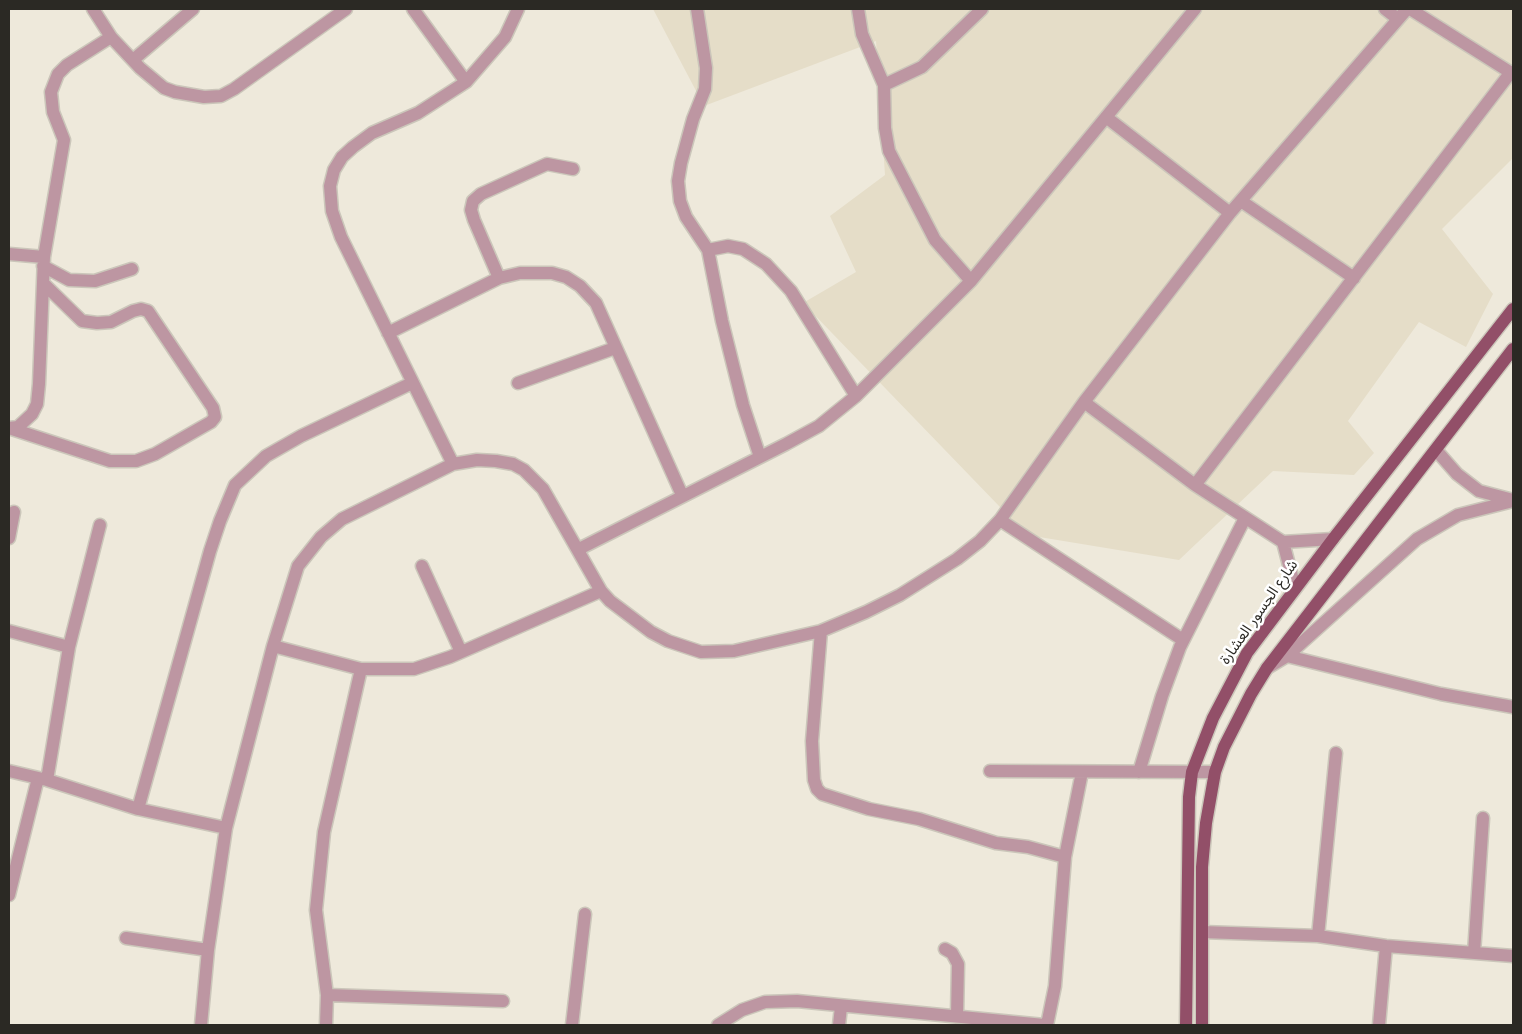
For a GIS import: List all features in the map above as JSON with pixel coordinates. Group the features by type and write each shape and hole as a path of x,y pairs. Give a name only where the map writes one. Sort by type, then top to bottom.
{"main road":[{"name":"شارع الجسور العشارة","path":"1186,1025 1187,829 1192,772 1213,718 1229,684 1247,653 1295,588 1513,309"},
{"path":"1202,1025 1202,867 1206,823 1215,772 1244,708 1267,668 1513,348"}],"street":[{"path":"93,9 111,37 164,88 204,97 221,96 234,89 346,9"},
{"path":"133,60 193,9"},
{"path":"413,9 466,82"},
{"path":"453,464 341,237 332,211 330,186 334,170 342,157 372,133 418,113 466,82 504,37 518,9"},
{"path":"697,9 706,68 705,89 693,119 680,163 678,182 680,201 686,217 708,250 722,321 743,405 760,457"},
{"path":"858,9 862,34 884,85 885,128 888,151 935,240 971,280"},
{"path":"884,85 922,68 982,9"},
{"path":"579,549 819,426 856,396 971,280 1195,9"},
{"path":"1385,9 1398,19"},
{"path":"201,1025 208,950 226,828 273,646 298,566 321,537 342,520 453,464 477,460 496,461 513,464 524,470 543,489 579,549 601,591 618,609 651,632 701,652 734,651 821,631 866,612 937,573 980,541 1000,520 1084,402 1230,213 1408,9 1512,73 1195,485"},
{"path":"9,428 18,427 25,422 36,404 44,261 64,140 53,112 51,92 58,74 66,65 111,37"},
{"path":"1106,118 1230,213"},
{"path":"499,278 474,220 471,210 473,201 481,194 547,164 573,169"},
{"path":"1241,201 1354,278"},
{"path":"708,250 728,246 743,249 766,264 791,291 856,396"},
{"path":"9,254 44,261 69,280 95,281 132,269"},
{"path":"388,333 499,278 520,273 552,274 566,277 580,286 596,303 682,495"},
{"path":"9,428 110,461 136,461 155,454 211,422 214,417 213,408 148,311 142,309 132,311 111,322 82,321 43,283"},
{"path":"518,384 616,348"},
{"path":"138,808 210,551 235,485 245,474 273,452 412,383"},
{"path":"1084,402 1195,485 1283,542 1333,539"},
{"path":"1436,450 1457,474 1478,491 1513,500"},
{"path":"1267,668 1287,656 1417,539 1458,515 1513,500"},
{"path":"9,538 14,512"},
{"path":"1139,772 1162,696 1183,640 1245,518"},
{"path":"1000,520 1183,640"},
{"path":"9,895 42,779 69,648 100,525"},
{"path":"1283,542 1295,588"},
{"path":"422,566 461,652"},
{"path":"273,646 361,670 414,669 461,652 601,591"},
{"path":"821,631 812,741 814,780 817,789 822,794 869,809 919,819 982,840 1028,847 1065,857"},
{"path":"9,632 69,648"},
{"path":"1287,656 1441,694 1513,707"},
{"path":"326,1025 327,995 316,910 324,832 361,670"},
{"path":"1318,936 1336,753"},
{"path":"9,771 138,808 226,828"},
{"path":"990,771 1215,772"},
{"path":"718,1025 742,1010 765,1002 797,1001 919,1019 957,1016 981,1022 1045,1025 1055,986 1065,857 1082,772"},
{"path":"1474,953 1483,818"},
{"path":"572,1025 585,914"},
{"path":"1202,932 1318,936 1386,946 1513,956"},
{"path":"126,938 208,950"},
{"path":"1379,1025 1386,946"},
{"path":"945,949 952,953 958,964 957,1016"},
{"path":"327,995 503,1001"},
{"path":"839,1025 841,1007"}],"shaded area":[{"path":"653,9 1513,9 1513,158 1442,229 1493,294 1466,347 1419,322 1348,421 1374,453 1354,475 1273,471 1179,560 1027,535 803,303 856,272 830,216 885,175 876,41 704,106"}]}
